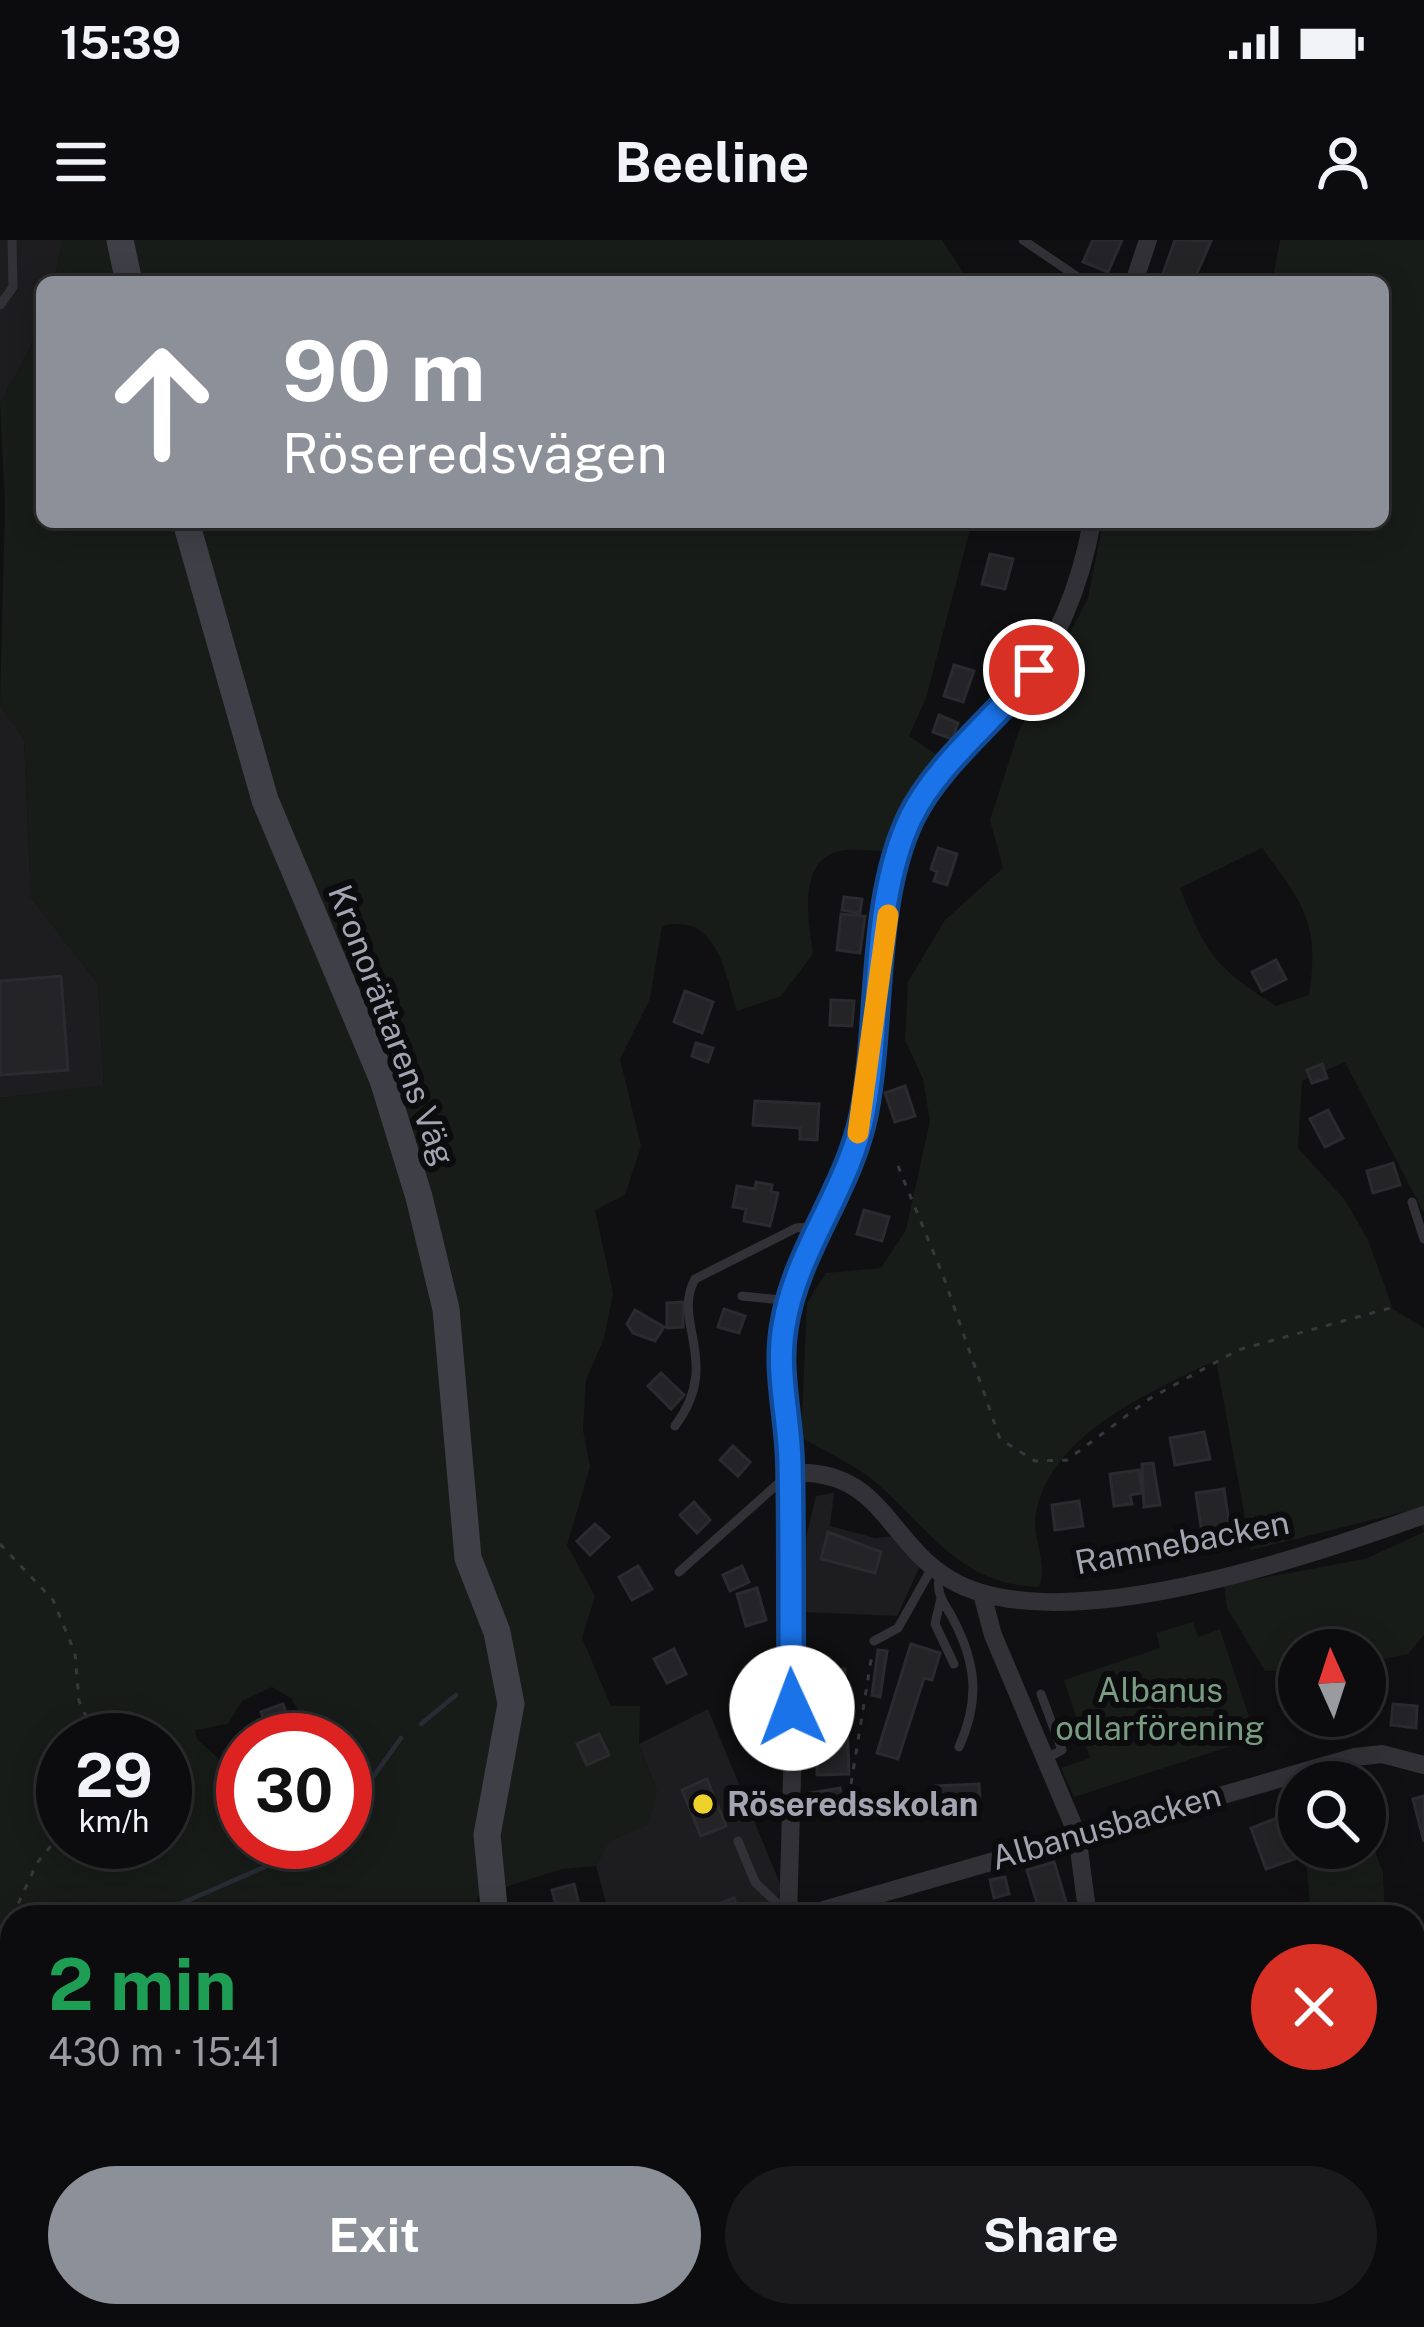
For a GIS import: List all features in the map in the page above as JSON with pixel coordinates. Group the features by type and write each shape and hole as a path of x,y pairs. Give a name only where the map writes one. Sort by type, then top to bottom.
{"street":[{"path":"120,240 128,276"},
{"path":"1136,276 1148,240"},
{"name":"Kronorättarens Väg","path":"188,528 265,800 383,1080 419,1197 446,1309 468,1558 496,1632 511,1704 487,1834 494,1905"},
{"path":"788,1905 793,1741 790,1473 781,1352 790,1300 803,1257 864,1113 893,873 905,832 920,802 1015,694 1049,647 1073,598 1090,528"},
{"name":"Ramnebacken","path":"790,1473 817,1471 852,1483 936,1569 982,1594 1060,1602 1263,1570 1424,1515"},
{"path":"982,1594 987,1620 1077,1834 1086,1905"},
{"name":"Albanusbacken","path":"840,1905 1355,1757 1382,1754 1424,1765"}],"lane":[{"path":"0,305 13,286 12,240"},
{"path":"1023,240 1076,276"},
{"path":"1412,1202 1424,1239"},
{"path":"675,1426 698,1391 690,1298 695,1279 796,1228 819,1226"},
{"path":"742,1296 790,1300"},
{"path":"679,1572 790,1473"},
{"path":"936,1569 941,1598 976,1686 972,1718 958,1747"},
{"path":"874,1641 898,1628 936,1569"},
{"path":"941,1598 935,1624 954,1664"},
{"path":"1041,1694 1062,1750 1044,1759"},
{"path":"738,1840 755,1882 777,1905"}],"path":[{"path":"898,1166 944,1277 1000,1439 1035,1461 1067,1460 1148,1399 1238,1350 1390,1308"},
{"path":"0,1544 53,1600 75,1653 79,1701 85,1713"},
{"path":"851,1784 874,1641"},
{"path":"18,1905 36,1865"}],"shaded area":[{"path":"0,240 63,240 55,276 36,276 36,337 0,404"},
{"path":"0,705 24,738 31,897 98,984 104,1086 0,1098"},
{"path":"834,1493 830,1526 875,1538 897,1536 920,1566 897,1616 805,1612 806,1538 816,1496"},
{"name":"Röseredsskolan","path":"708,1709 781,1886 776,1905 607,1905 596,1866 609,1840 657,1792 639,1744"}],"green space":[{"path":"63,240 942,240 965,276 55,276"},
{"path":"1280,240 1424,240 1424,1213 1345,1062 1302,1081 1298,1148 1345,1200 1368,1240 1393,1309 1424,1328 1424,1532 1416,1509 1251,1550 1216,1360 1107,1418 1062,1460 1036,1513 1042,1569 1039,1587 1011,1584 966,1565 873,1480 801,1437 807,1303 826,1273 881,1268 906,1230 930,1121 923,1079 905,1040 908,982 945,920 1003,868 990,820 1019,731 1088,598 1102,528 1389,528 1389,276 1273,276","holes":["1262,848 1298,901 1310,932 1309,995 1276,1006 1215,958 1180,888"]},
{"path":"36,337 36,528 970,528 926,698 909,736 937,755 913,791 888,851 845,850 825,857 816,867 808,895 813,954 781,996 737,1011 722,962 706,936 680,924 662,926 650,999 620,1059 641,1146 625,1195 595,1210 613,1293 604,1338 586,1380 583,1430 590,1467 567,1545 595,1596 582,1638 611,1706 640,1706 639,1744 657,1792 648,1825 609,1841 596,1866 562,1869 478,1896 475,1905 0,1905 0,1098 104,1085 98,984 31,897 24,738 0,705 5,503 0,404"},
{"path":"1424,1532 1424,1635 1408,1654 1386,1659 1386,1629 1278,1629 1278,1671 1265,1671 1227,1608 1224,1585 1365,1559"},
{"name":"Albanus odlarförening","path":"1193,1622 1198,1637 1220,1629 1256,1738 1074,1797 1061,1768 1090,1758 1064,1680 1160,1648 1156,1633"},
{"path":"1307,1869 1382,1869 1384,1905 1310,1905"}],"building":[{"path":"1093,240 1122,240 1108,272 1083,262"},
{"path":"1175,240 1211,241 1196,276 1162,276"},
{"path":"990,554 1013,559 1005,589 982,584"},
{"path":"954,665 974,671 963,702 944,696"},
{"path":"939,715 958,723 952,739 933,732"},
{"path":"938,848 957,854 947,885 934,881 937,872 931,869"},
{"path":"844,897 862,899 860,913 842,910"},
{"path":"841,914 865,916 860,953 837,950"},
{"path":"1276,960 1286,979 1262,991 1252,972"},
{"path":"61,976 68,1070 0,1075 0,981"},
{"path":"685,991 713,1002 702,1033 674,1022"},
{"path":"831,1000 854,1001 852,1026 830,1025"},
{"path":"696,1043 713,1048 708,1062 692,1056"},
{"path":"1322,1064 1327,1078 1312,1083 1307,1070"},
{"path":"905,1086 915,1116 895,1122 885,1093"},
{"path":"755,1101 819,1104 817,1140 800,1139 800,1128 753,1125"},
{"path":"1328,1110 1343,1138 1325,1147 1310,1119"},
{"path":"1393,1163 1400,1185 1373,1193 1367,1171"},
{"path":"756,1182 772,1185 771,1192 778,1193 770,1226 744,1221 746,1209 733,1207 737,1186 755,1189"},
{"path":"864,1210 889,1217 882,1241 857,1234"},
{"path":"683,1302 683,1327 667,1328 667,1303"},
{"path":"724,1309 745,1316 739,1333 718,1327"},
{"path":"635,1310 664,1327 655,1341 633,1333 627,1324"},
{"path":"661,1373 684,1395 671,1409 648,1386"},
{"path":"1204,1432 1210,1459 1175,1465 1170,1438"},
{"path":"733,1446 750,1462 738,1476 720,1460"},
{"path":"1153,1463 1160,1505 1144,1507 1142,1464"},
{"path":"1139,1470 1142,1493 1130,1495 1132,1504 1114,1506 1110,1474"},
{"path":"1224,1489 1231,1536 1203,1540 1196,1493"},
{"path":"1079,1501 1083,1526 1055,1530 1052,1505"},
{"path":"694,1502 710,1520 697,1533 680,1515"},
{"path":"595,1524 609,1537 590,1555 577,1541"},
{"path":"828,1532 881,1552 875,1573 821,1559"},
{"path":"1099,1549 1102,1573 1090,1574 1086,1551"},
{"path":"638,1566 652,1589 632,1600 619,1577"},
{"path":"742,1566 749,1582 730,1591 723,1575"},
{"path":"757,1588 766,1620 746,1626 737,1594"},
{"path":"911,1644 940,1653 932,1680 924,1678 898,1759 877,1753"},
{"path":"674,1649 686,1674 667,1683 654,1659"},
{"path":"878,1650 887,1651 880,1697 872,1695"},
{"path":"845,1669 849,1774 817,1775 814,1670"},
{"path":"283,1704 286,1713 261,1713"},
{"path":"1393,1704 1417,1706 1416,1728 1391,1725"},
{"path":"599,1734 609,1755 587,1765 577,1744"},
{"path":"707,1779 726,1826 701,1836 682,1790"},
{"path":"979,1784 981,1816 958,1817 957,1803 936,1804 935,1786"},
{"path":"840,1788 842,1798 807,1803 805,1794"},
{"path":"1424,1796 1424,1842 1413,1799"},
{"path":"1278,1818 1278,1865 1266,1869 1251,1828"},
{"path":"1054,1862 1067,1905 1038,1905 1027,1870"},
{"path":"1005,1877 1009,1894 994,1898 990,1880"},
{"path":"574,1884 579,1905 556,1905 552,1890"}],"waterway":[{"path":"421,1724 456,1695"},
{"path":"372,1778 401,1738"},
{"path":"178,1905 260,1869"}],"slow traffic":[{"path":"858,1133 888,915"}],"place":[{"name":"Röseredsskolan","path":"703,1804"}],"route":[{"path":"792,1708 790,1457 781,1352 784,1322 803,1257 836,1191 864,1113 893,873 905,832 935,783 1034,670"}]}
